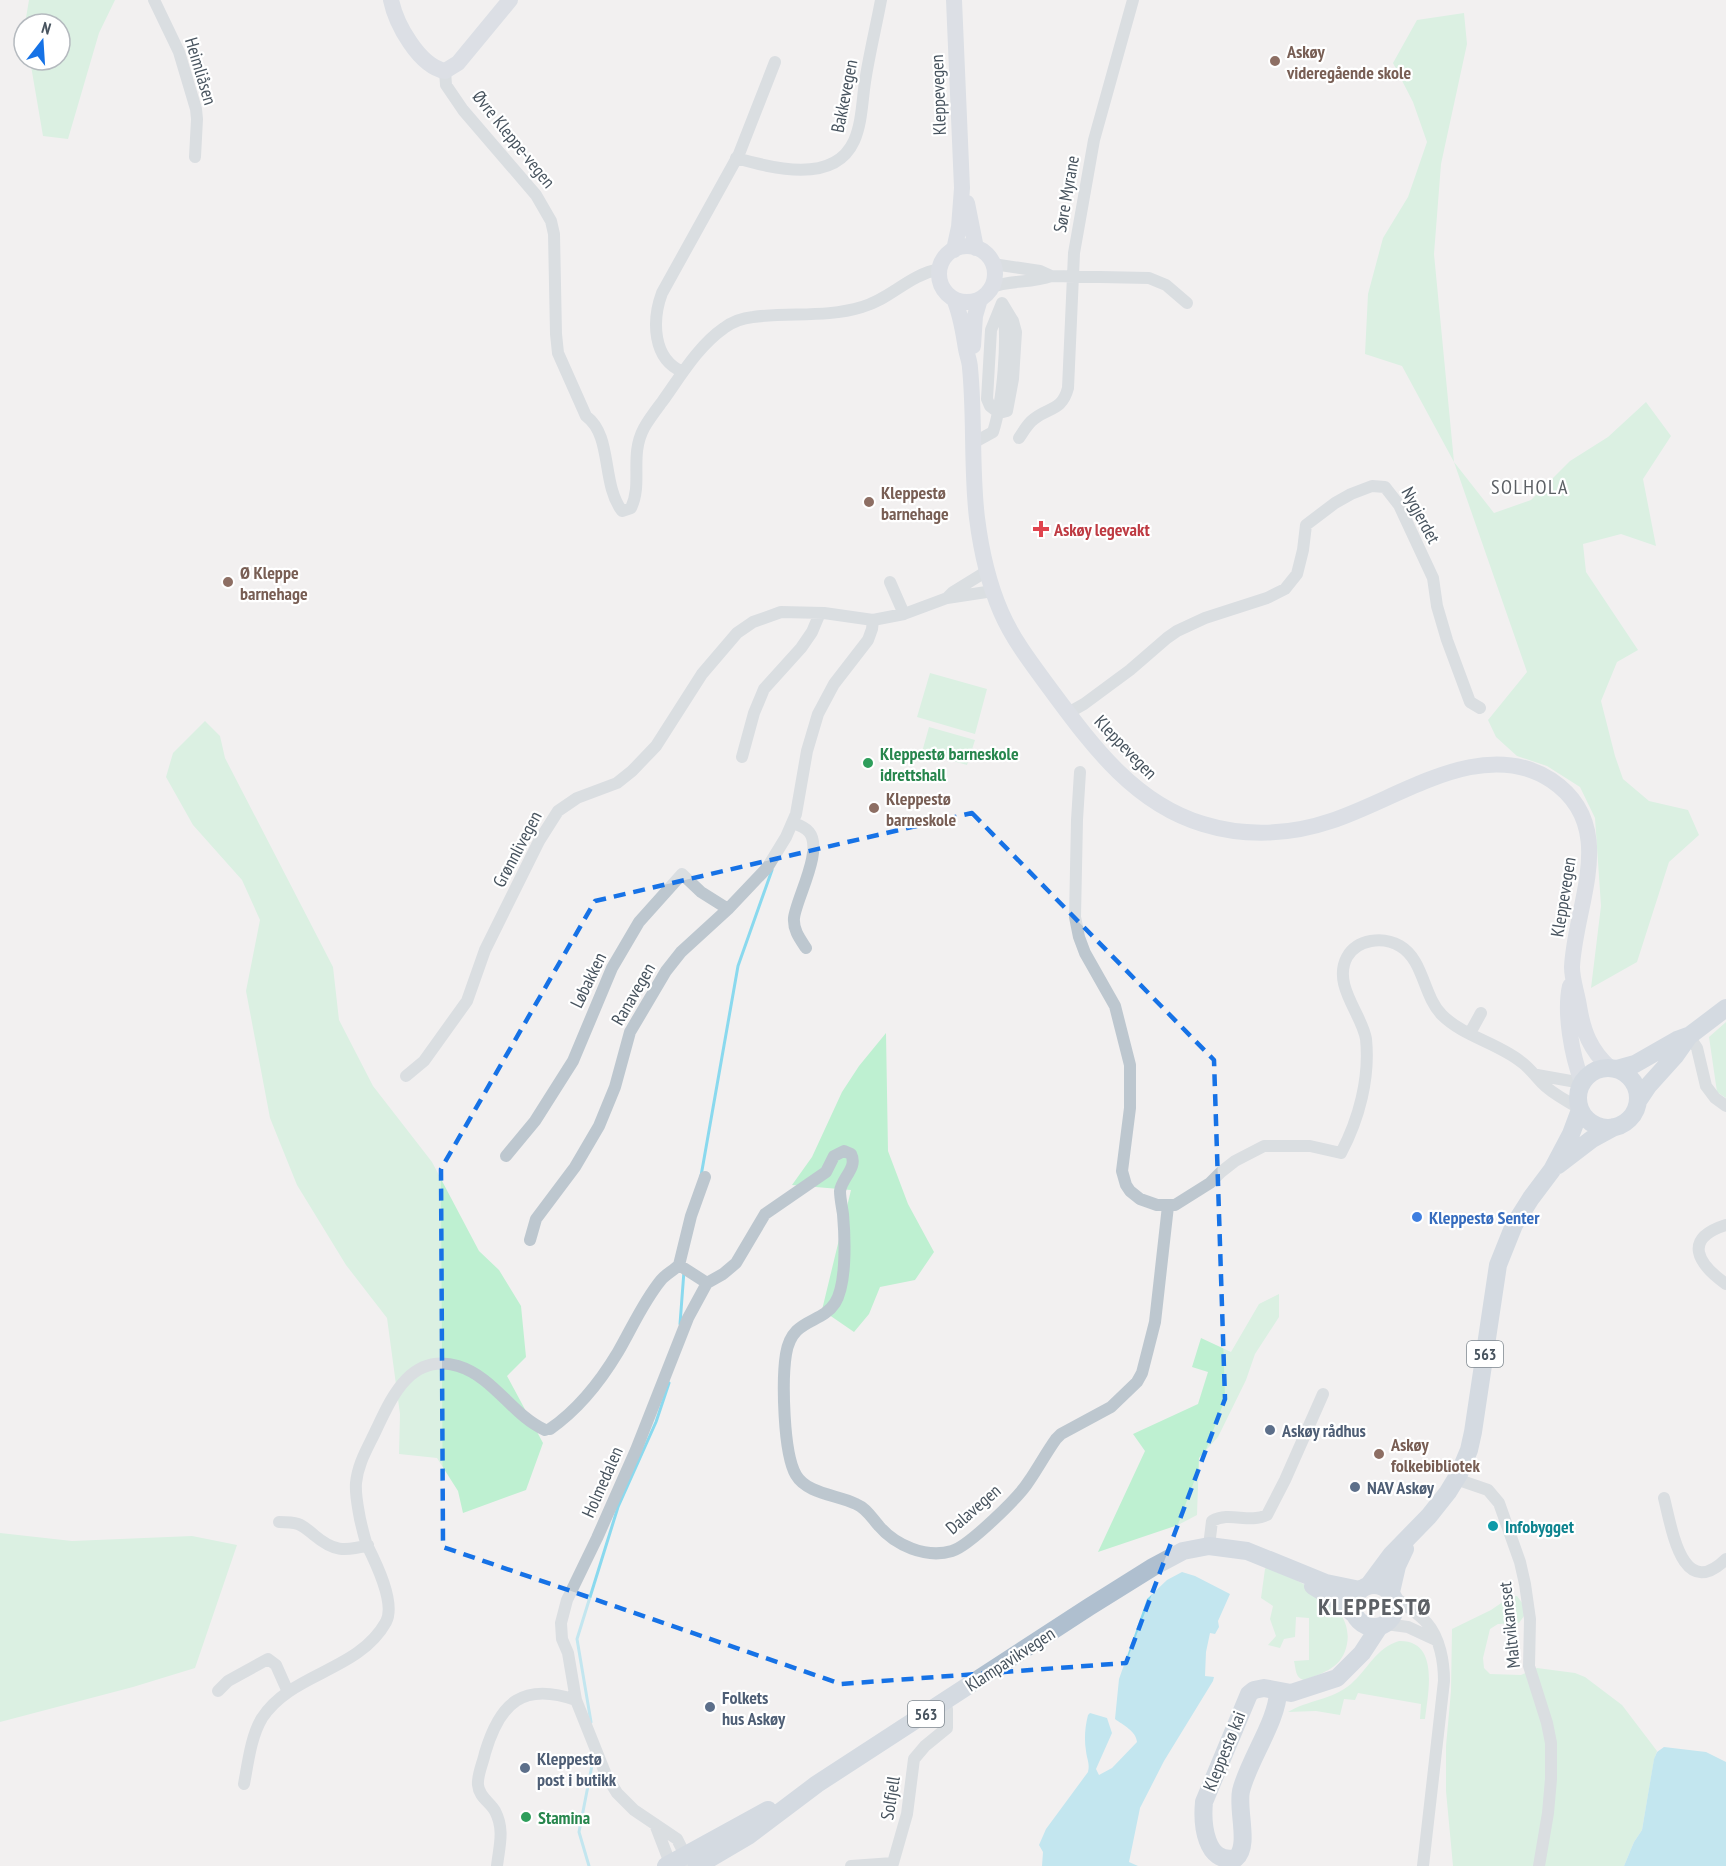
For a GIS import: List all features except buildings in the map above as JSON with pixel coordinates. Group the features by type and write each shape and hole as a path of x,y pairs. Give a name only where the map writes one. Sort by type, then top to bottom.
{"main road":[{"path":"391,0 395,16 411,45 429,63 445,71 458,63 510,0"},
{"name":"Kleppevegen","path":"954,0 962,188 959,227 954,250"},
{"name":"Kleppevegen","path":"962,188 976,248"},
{"path":"965,247 976,248 985,253 993,264 995,275 987,292 968,302 954,299 942,287 940,269 943,261 954,250 965,247"},
{"name":"Kleppevegen","path":"970,364 973,353 975,316 987,292"},
{"name":"Kleppevegen","path":"954,299 961,317 970,364 977,516 993,591 1015,639 1068,713 1111,765 1142,794 1202,824 1234,831 1268,833 1301,829 1354,813 1457,770 1490,763 1531,770 1566,792 1577,805 1589,836 1589,869 1574,951 1568,1016 1582,1083"},
{"name":"Kleppevegen","path":"1573,977 1587,1037 1599,1058 1613,1068"},
{"name":"563","path":"1552,1170 1592,1139 1630,1118 1638,1101 1689,1036 1726,1008"},
{"name":"563","path":"1412,1534 1396,1566 1392,1594 1395,1612 1383,1625 1368,1626 1357,1617 1353,1604 1391,1556 1429,1516 1456,1479 1468,1450 1473,1432 1498,1265 1518,1218 1552,1170 1571,1134 1580,1110 1578,1098 1582,1083 1595,1070 1635,1064 1677,1040 1689,1036"},
{"path":"1613,1068 1624,1072 1632,1079 1637,1090 1638,1101"},
{"path":"1580,1110 1595,1125 1603,1128 1614,1127"},
{"name":"Klampavikvegen","path":"680,1864 817,1784 1153,1567 1183,1551 1209,1546 1248,1551 1326,1583 1364,1588"},
{"name":"Klampavikvegen","path":"1287,1568 1341,1603 1357,1617"},
{"name":"563","path":"1364,1588 1380,1585 1392,1594"},
{"name":"Kleppestø kai","path":"1327,1681 1340,1670 1352,1652 1359,1632 1357,1617"},
{"name":"Kleppestø kai","path":"1278,1691 1274,1710 1241,1792 1242,1851 1236,1858 1221,1858 1210,1848 1204,1817 1206,1796 1249,1694 1254,1690 1264,1688 1291,1693 1337,1678 1352,1665 1383,1625"}],"street":[{"name":"Heimliåsen","path":"154,0 179,52 196,109 195,158"},
{"name":"Bakkevegen","path":"736,158 793,170 808,170 842,159 853,144 861,119 866,73 881,0"},
{"name":"Søre Myrane","path":"1072,276 1074,252 1094,140 1133,0"},
{"path":"683,372 667,361 660,348 655,322 656,308 736,158 775,62"},
{"name":"Øvre Kleppe-vegen","path":"445,71 446,85 463,110 531,189 551,221 555,245 558,353 586,416 594,423 601,435 612,494 622,511 631,508 635,498 636,453 643,429 683,372 717,334 735,322 753,317 842,312 863,307 912,278 940,269"},
{"path":"993,264 1040,271 1051,276"},
{"path":"999,413 1007,411 1011,399 1016,332 1013,321 1002,303 987,292 1004,283 1039,280 1051,276 1149,278 1166,285 1187,303"},
{"path":"1019,438 1031,421 1058,406 1066,393 1072,276"},
{"path":"999,413 987,399 991,330 1002,303"},
{"path":"973,443 993,432 999,413"},
{"name":"Nygjerdet","path":"1068,713 1130,670 1177,631 1205,618 1282,592 1297,574 1306,525 1335,503 1372,486 1385,488 1399,505 1421,550 1433,578 1437,606 1454,661 1470,702 1480,708"},
{"name":"Grønnlivegen","path":"947,598 952,592 987,571"},
{"path":"890,582 904,614"},
{"name":"Grønnlivegen","path":"405,1076 424,1061 468,1001 485,950 539,841 558,811 577,798 616,783 632,771 656,746 702,674 737,633 771,614 789,611 873,620 904,614 947,598 993,591"},
{"path":"742,757 754,713 764,689 801,648 812,632 820,613"},
{"name":"Ranavegen","path":"530,1240 536,1220 575,1167 599,1126 615,1087 630,1032 666,971 681,952 728,909 767,868 793,823 807,751 818,714 834,684 868,640 873,620"},
{"path":"1080,772 1075,918 1085,952 1115,1006 1130,1065 1131,1108 1123,1155 1123,1177 1130,1191 1140,1199 1157,1205 1175,1205 1189,1198 1235,1161 1264,1146 1310,1146 1341,1153 1353,1129 1362,1097 1366,1069 1365,1033 1347,995 1343,972 1347,958 1355,947 1371,941 1380,940 1399,945 1407,951 1420,970 1440,1013 1470,1033 1520,1060 1537,1075 1545,1086 1580,1110"},
{"path":"793,823 808,830 813,845 808,878 794,917 796,932 807,948"},
{"name":"Løbakken","path":"506,1156 535,1121 573,1061 612,968 642,916 682,874 701,892 728,909"},
{"path":"1470,1033 1481,1013"},
{"path":"1689,1036 1700,1055 1706,1086 1715,1098 1726,1106"},
{"path":"1537,1075 1582,1083"},
{"name":"Holmedalen","path":"680,1864 677,1839 642,1816 622,1799 606,1775 576,1700 568,1653 561,1631 562,1615 636,1450 688,1318 707,1283 736,1263 765,1214 826,1172 834,1156 844,1151 851,1154 854,1160 840,1192 844,1263"},
{"path":"244,1784 261,1720 271,1707 288,1692 365,1649 385,1623 389,1613 381,1574 368,1545 356,1496 356,1484 361,1461 391,1398 405,1380 418,1371 432,1365 446,1364 471,1371 518,1410 548,1429 566,1418 593,1389 618,1353 657,1285 679,1265 691,1216 705,1177"},
{"name":"Dalavegen","path":"844,1263 835,1303 799,1328 792,1337 787,1352 785,1420 789,1455 795,1473 806,1485 858,1504 887,1533 906,1546 929,1553 951,1551 972,1538 1024,1488 1061,1434 1112,1407 1137,1382 1146,1363 1155,1322 1168,1206"},
{"path":"1726,1225 1708,1232 1701,1238 1698,1248 1704,1266 1726,1284"},
{"path":"679,1265 707,1283"},
{"path":"1209,1546 1212,1521 1231,1516 1252,1520 1267,1515 1323,1394"},
{"name":"Maltvikaneset","path":"1456,1479 1488,1490 1499,1503 1520,1562 1525,1584 1530,1619 1529,1666 1551,1743 1548,1813 1539,1866"},
{"path":"1664,1498 1686,1566 1701,1574 1716,1569 1726,1558"},
{"path":"279,1522 297,1523 324,1544 337,1549 353,1550 368,1545"},
{"path":"1392,1594 1426,1622 1436,1640 1442,1658 1444,1681 1423,1866"},
{"path":"1383,1625 1408,1627 1436,1640"},
{"path":"218,1691 228,1681 268,1659 276,1665 288,1692"},
{"path":"498,1866 501,1827 496,1812 482,1796 478,1787 490,1738 508,1706 522,1697 538,1693 576,1700"},
{"name":"Solfjell","path":"851,1866 893,1863 907,1814 914,1759 920,1750 947,1728 946,1709"}],"highlighted area":[{"path":"972,813 1214,1060 1225,1399 1126,1663 841,1684 443,1547 441,1169 595,901"}],"green space":[{"path":"29,0 115,0 99,33 68,139 43,136 32,72 72,72 72,12 27,12"},
{"path":"1464,13 1467,44 1441,164 1434,254 1454,462 1402,366 1365,354 1368,294 1383,238 1408,197 1427,142 1413,102 1393,63 1417,20"},
{"path":"1646,402 1671,436 1643,479 1656,546 1621,534 1583,544 1586,572 1638,650 1617,662 1601,701 1623,779 1649,801 1688,810 1699,835 1669,862 1637,962 1591,988 1601,906 1595,818 1580,787 1547,766 1517,756 1496,737 1488,720 1527,672 1454,462 1494,513 1531,500 1570,461 1608,437"},
{"path":"930,673 987,689 975,734 917,717"},
{"path":"205,721 220,736 225,758 333,967 339,1020 373,1086 432,1162 479,1251 499,1270 521,1306 526,1357 507,1376 543,1443 526,1490 463,1513 458,1491 437,1458 399,1454 400,1414 387,1318 346,1265 297,1185 270,1118 246,991 260,920 242,880 193,825 166,777 173,753"},
{"path":"929,727 975,740 967,765 922,752"},
{"path":"1726,1022 1726,1098 1717,1092 1709,1037"},
{"path":"886,1033 888,1151 908,1204 934,1252 915,1280 880,1287 869,1314 854,1332 822,1310 851,1190 792,1185 812,1157 842,1092 859,1066"},
{"path":"1279,1294 1279,1317 1255,1354 1246,1380 1218,1437 1199,1458 1197,1515 1178,1525 1098,1552 1145,1451 1133,1434 1198,1404 1208,1372 1192,1367 1201,1338 1231,1352 1259,1304"},
{"path":"0,1533 72,1541 192,1536 237,1545 195,1668 0,1722"},
{"path":"1267,1566 1308,1586 1333,1605 1342,1616 1347,1629 1347,1644 1345,1652 1332,1668 1304,1680 1297,1675 1294,1661 1309,1660 1309,1618 1296,1617 1295,1637 1284,1639 1280,1648 1268,1645 1276,1636 1270,1619 1273,1606 1261,1598"},
{"path":"1517,1596 1523,1604 1524,1616 1519,1623 1498,1624 1490,1629 1483,1658 1484,1668 1490,1674 1521,1675 1537,1668 1575,1673 1585,1677 1622,1705 1657,1751 1642,1830 1624,1866 1453,1866 1446,1791 1452,1629 1491,1610 1510,1597"},
{"path":"1399,1641 1412,1643 1421,1649 1426,1658 1429,1683 1425,1719 1420,1719 1421,1704 1358,1693 1355,1700 1344,1699 1340,1715 1316,1711 1288,1712 1344,1689 1378,1654"}],"water":[{"path":"1182,1572 1230,1594 1218,1621 1219,1627 1215,1634 1210,1633 1206,1652 1205,1676 1214,1677 1213,1681 1164,1761 1140,1808 1129,1862 1138,1866 1042,1866 1043,1852 1039,1845 1046,1829 1088,1772 1085,1738 1088,1715 1090,1713 1107,1718 1112,1733 1096,1769 1099,1775 1112,1768 1137,1742 1132,1731 1115,1719 1119,1679 1147,1599 1167,1580"},
{"path":"1664,1747 1706,1752 1726,1762 1726,1866 1624,1866 1642,1830 1654,1759 1657,1752"}],"waterway":[{"path":"701,1176 738,966 772,870"},
{"path":"680,1324 684,1271"},
{"path":"591,1722 577,1639 618,1507 656,1422 669,1383"},
{"path":"589,1866 579,1832 594,1755"}],"place":[{"name":"Askøy videregående skole","path":"1275,61"},
{"name":"Kleppestø barnehage","path":"869,502"},
{"name":"Askøy legevakt","path":"1041,529"},
{"name":"Ø Kleppe barnehage","path":"228,582"},
{"name":"Kleppestø barneskole idrettshall","path":"868,763"},
{"name":"Kleppestø barneskole","path":"874,808"},
{"name":"Kleppestø Senter","path":"1417,1217"},
{"name":"Askøy rådhus","path":"1270,1430"},
{"name":"Askøy folkebibliotek","path":"1379,1454"},
{"name":"NAV Askøy","path":"1355,1487"},
{"name":"Infobygget","path":"1493,1526"},
{"name":"Folkets hus Askøy","path":"710,1707"},
{"name":"Kleppestø post i butikk","path":"525,1768"},
{"name":"Stamina","path":"526,1817"}],"district":[{"name":"SOLHOLA","path":"1530,487"},
{"name":"KLEPPESTØ","path":"1375,1606"}]}
